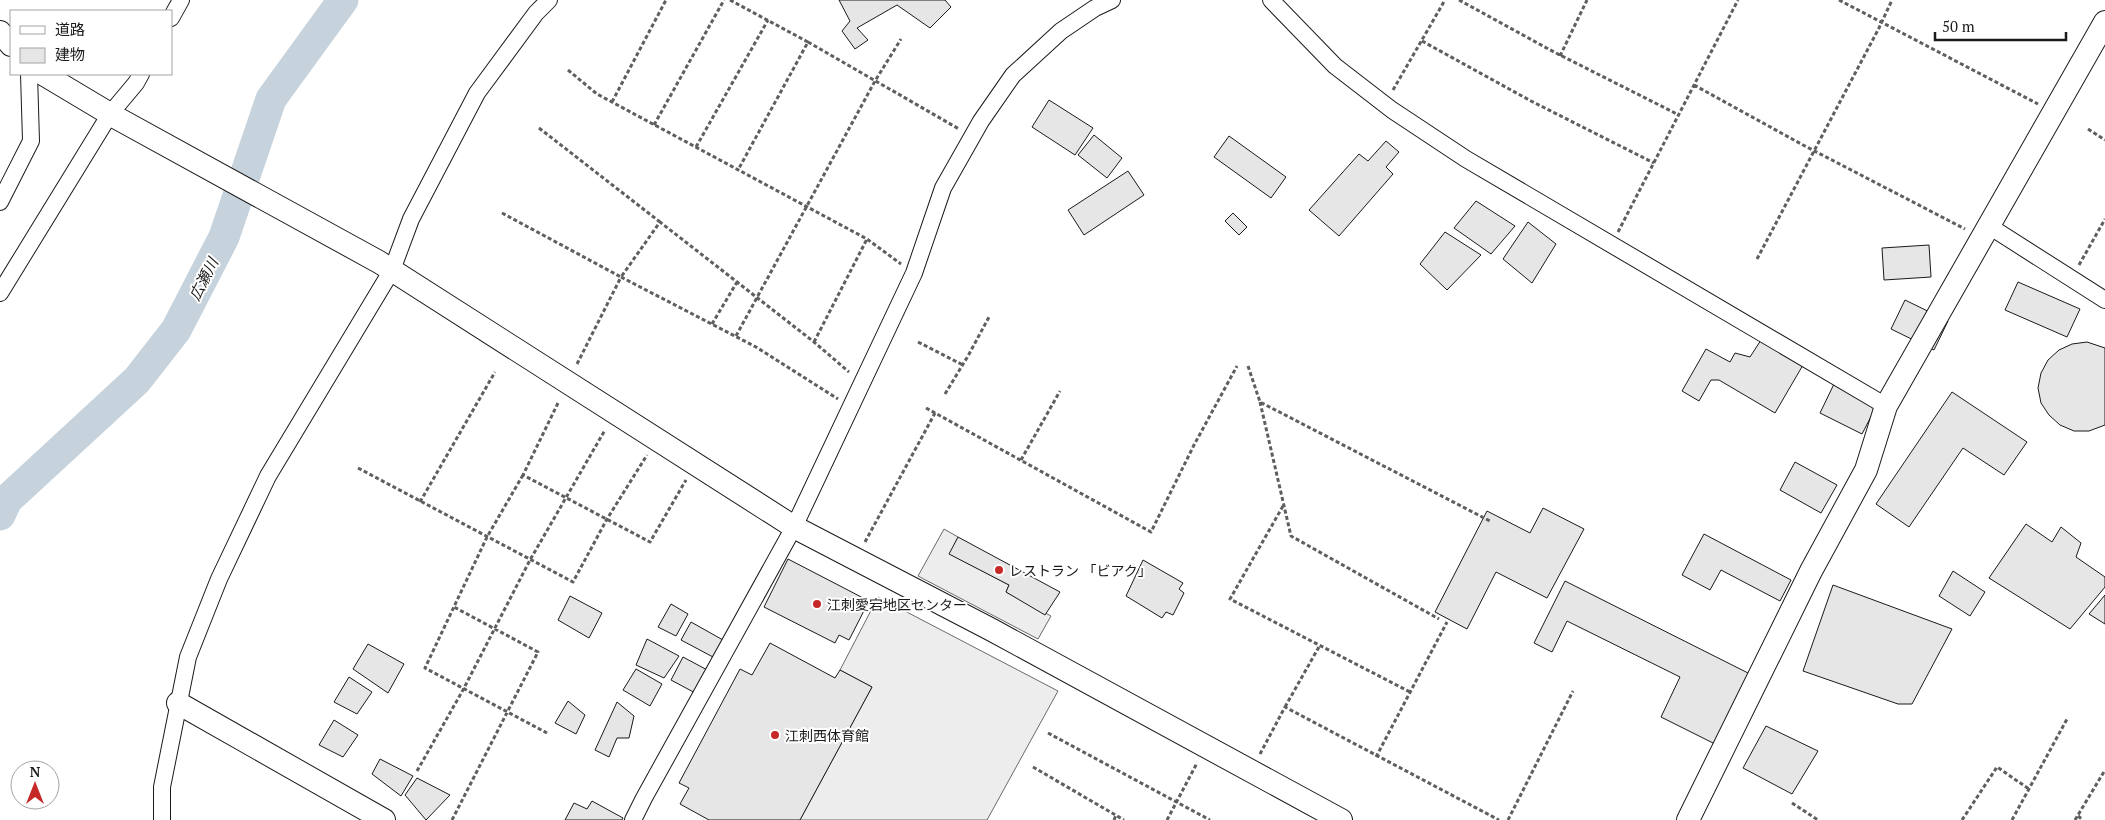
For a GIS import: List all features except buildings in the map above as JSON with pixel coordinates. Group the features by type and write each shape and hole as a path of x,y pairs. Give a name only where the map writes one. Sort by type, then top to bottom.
{"street":[{"path":"172,16 181,0"},
{"path":"162,820 162,787 188,657 219,579 268,476 386,266 477,94 536,13 549,0"},
{"path":"633,820 794,526 914,273 943,188 972,137 1013,76 1060,31 1095,8 1112,0"},
{"path":"1270,0 1289,7 1335,66 1392,110 1466,159 1886,406"},
{"path":"1688,820 1811,571 1866,470 1886,406 2105,22"},
{"path":"0,32 10,44"},
{"path":"0,202 31,141 29,75"},
{"path":"46,75 113,116 386,266 794,526 992,630 1341,820"},
{"path":"0,293 140,75"},
{"path":"1989,226 2105,300"},
{"path":"178,703 384,820"}],"path":[{"path":"612,102 666,0"},
{"path":"654,125 724,0"},
{"path":"730,0 808,42 972,137"},
{"path":"1391,95 1445,0"},
{"path":"1460,0 1554,52 1679,115"},
{"path":"1560,56 1587,0"},
{"path":"1616,236 1738,0"},
{"path":"1840,0 2042,106"},
{"path":"1757,259 1880,28 1892,0"},
{"path":"696,148 768,20"},
{"path":"736,336 805,206 875,81 902,39"},
{"path":"1422,41 1531,101 1656,164"},
{"path":"738,170 808,42"},
{"path":"568,70 597,94 867,240 914,273"},
{"path":"1694,85 1803,145 1966,230"},
{"path":"539,128 814,342 862,382"},
{"path":"2088,130 2105,140"},
{"path":"502,213 756,347 851,407"},
{"path":"2075,272 2105,219"},
{"path":"577,364 621,277 660,222"},
{"path":"814,342 867,240"},
{"path":"712,324 737,282"},
{"path":"945,394 989,317"},
{"path":"918,342 963,365"},
{"path":"926,408 1151,532 1194,445 1237,366"},
{"path":"1248,366 1260,402 1291,536 1439,618"},
{"path":"420,502 495,372"},
{"path":"1021,460 1060,391"},
{"path":"1260,402 1490,521"},
{"path":"547,734 425,668 487,537 523,475 558,404"},
{"path":"861,549 935,413"},
{"path":"417,771 463,690 530,560 605,429"},
{"path":"358,468 573,582 607,519 648,452"},
{"path":"523,475 650,542 689,474"},
{"path":"1283,506 1230,599 1410,692"},
{"path":"452,820 538,652 454,607"},
{"path":"1376,757 1447,622"},
{"path":"1281,714 1320,644"},
{"path":"1508,820 1573,691"},
{"path":"1260,754 1285,707 1499,820"},
{"path":"2012,820 2067,719"},
{"path":"1048,734 1210,820"},
{"path":"1167,820 1201,756"},
{"path":"1962,820 1997,766 2029,789"},
{"path":"1032,767 1124,820"},
{"path":"2074,820 2105,770"},
{"path":"1792,803 1818,820"},
{"path":"1114,820 1116,815"},
{"path":"2078,816 2083,820"}],"shaded area":[{"path":"944,529 958,537 950,554 1009,585 1006,592 1051,616 1038,639 918,576"},
{"path":"878,597 1058,691 987,820 800,820 872,687 840,670"}],"waterway":[{"name":"広瀬川","path":"0,515 7,500 137,380 176,330 224,237 271,99 343,0"},
{"path":"0,496 7,500"}],"place":[{"name":"レストラン 「ビアク」","path":"999,570"},
{"name":"江刺愛宕地区センター","path":"817,604"},
{"name":"江刺西体育館","path":"775,735"}]}
